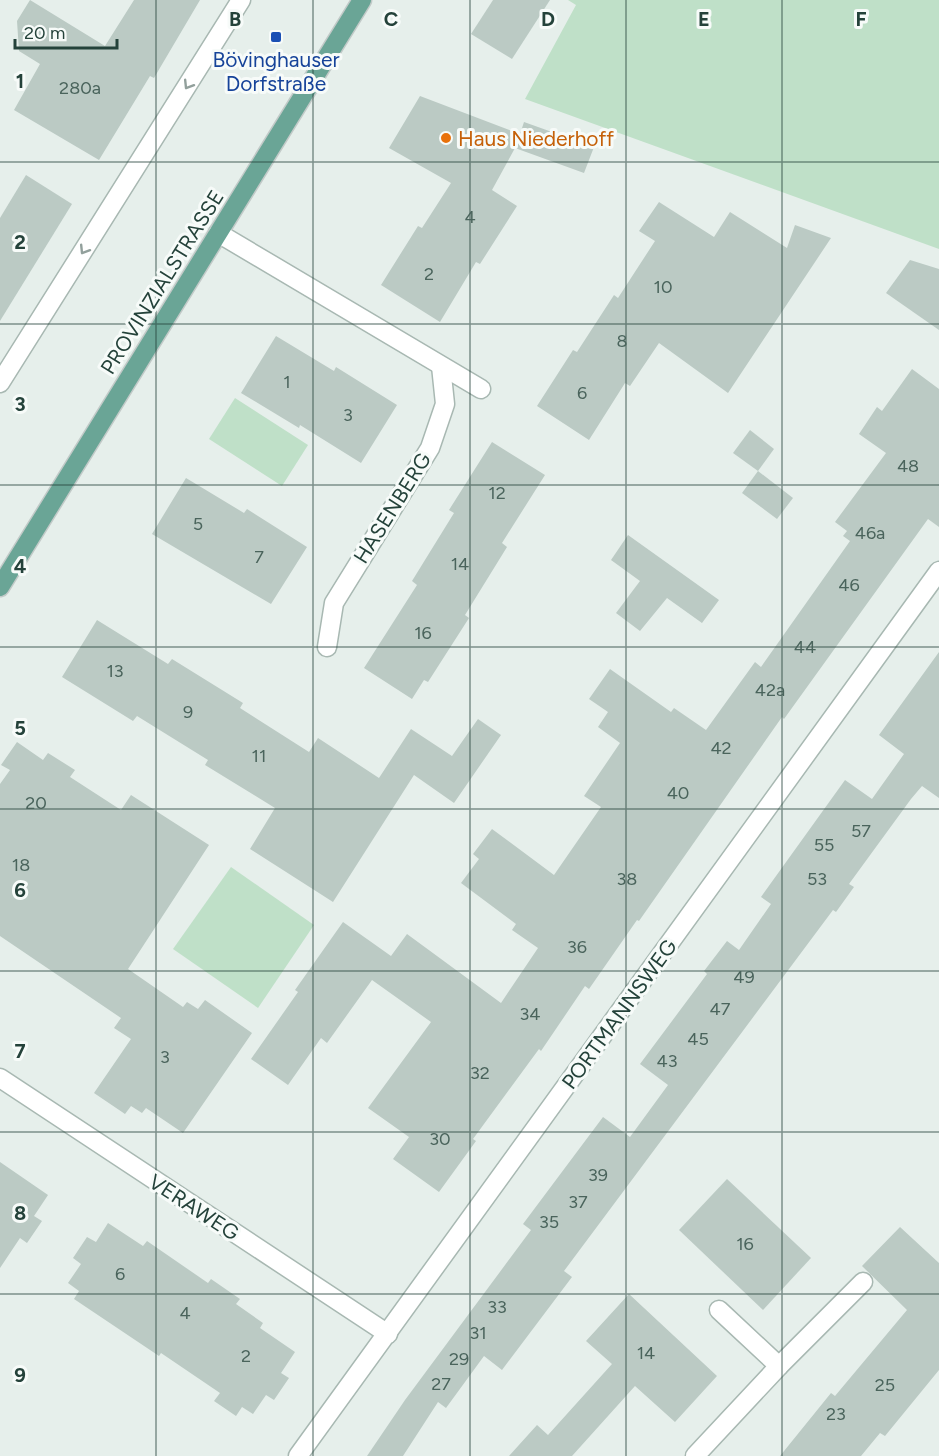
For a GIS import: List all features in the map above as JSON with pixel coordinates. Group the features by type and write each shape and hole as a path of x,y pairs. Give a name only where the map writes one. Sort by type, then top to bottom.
{"main road":[{"name":"PROVINZIALSTRASSE","path":"0,587 362,0"}],"street":[{"path":"0,383 242,0"},
{"path":"218,233 481,389"},
{"name":"HASENBERG","path":"327,647 334,603 430,448 445,405 441,366"},
{"name":"PORTMANNSWEG","path":"298,1456 939,571"},
{"name":"VERAWEG","path":"0,1078 388,1334"},
{"path":"695,1456 779,1366 863,1282"},
{"path":"719,1310 779,1366"}],"green space":[{"path":"568,0 939,0 939,249 525,99 576,5"},
{"path":"235,398 308,445 282,486 209,439"},
{"path":"231,867 314,925 258,1008 173,949"}],"building":[{"path":"30,0 105,46 134,0 200,0 154,78 150,76 99,160 14,110 40,64 19,51 17,21"},
{"path":"493,0 550,0 512,59 471,34"},
{"path":"420,96 520,134 524,122 594,147 584,173 515,148 492,190 517,206 480,264 476,262 440,322 381,285 418,226 422,228 451,183 389,148"},
{"path":"26,175 72,204 0,321 0,218"},
{"path":"659,202 714,237 730,212 787,248 795,225 831,238 728,393 659,343 630,386 625,383 589,440 537,406 573,350 577,352 614,295 618,298 655,241 639,231"},
{"path":"910,260 939,269 939,330 886,293"},
{"path":"276,336 334,371 336,367 397,405 361,463 300,425 299,428 241,393"},
{"path":"912,369 939,389 939,527 928,519 784,719 782,717 639,921 637,920 589,989 585,986 541,1051 539,1049 473,1139 476,1141 439,1192 393,1159 409,1137 368,1108 431,1022 372,980 327,1043 321,1038 288,1085 251,1059 298,992 295,990 343,922 391,956 407,934 501,1003 538,948 512,930 516,924 461,883 479,859 473,854 492,829 554,875 601,807 584,796 620,743 598,727 608,712 589,699 610,669 671,712 674,708 706,730 755,662 761,667 850,541 843,536 847,531 835,522 886,453 859,434 877,407 882,411"},
{"path":"750,430 774,449 758,471 733,453"},
{"path":"492,442 545,475 502,543 507,547 465,615 469,618 428,682 424,680 412,699 364,668 417,585 412,581 454,513 449,510"},
{"path":"758,471 793,498 777,519 742,493"},
{"path":"186,478 244,513 247,509 307,547 271,604 152,534"},
{"path":"628,535 719,600 702,623 667,598 640,631 616,613 640,581 611,560"},
{"path":"97,620 168,664 172,659 243,703 240,708 309,752 318,738 379,778 411,729 452,756 478,719 501,735 454,803 414,775 333,902 250,849 275,808 205,765 208,760 137,716 133,721 62,677"},
{"path":"939,652 939,798 922,786 911,799 849,884 854,887 836,912 833,910 564,1271 572,1277 502,1370 484,1356 446,1408 438,1402 403,1456 367,1456 405,1400 531,1230 523,1224 603,1117 630,1137 668,1085 640,1064 707,974 704,971 727,941 739,950 771,904 761,897 845,780 872,799 904,754 879,735"},
{"path":"17,742 43,760 48,753 75,770 70,777 121,810 131,795 209,845 128,969 183,1007 187,1002 198,1009 205,1000 252,1033 183,1133 146,1108 142,1113 131,1106 125,1114 94,1093 131,1039 114,1028 121,1018 0,936 0,784 10,770 1,765"},
{"path":"0,1162 48,1195 34,1216 42,1221 27,1243 20,1238 0,1268"},
{"path":"727,1179 811,1258 763,1310 679,1230"},
{"path":"108,1223 143,1246 147,1241 208,1283 211,1279 240,1299 236,1304 263,1323 260,1328 295,1352 281,1373 289,1378 274,1400 266,1395 253,1414 242,1407 236,1416 214,1401 220,1393 161,1353 159,1356 74,1299 79,1291 68,1283 81,1264 73,1258 87,1237 96,1242"},
{"path":"900,1227 939,1263 939,1370 885,1436 880,1433 861,1456 780,1456 831,1393 835,1396 907,1310 862,1266"},
{"path":"629,1294 717,1376 675,1422 635,1386 572,1456 509,1456 537,1425 548,1435 612,1364 586,1341"}],"place":[{"name":"Bövinghauser Dorfstraße","path":"276,37"},
{"name":"Haus Niederhoff","path":"446,138"}]}
